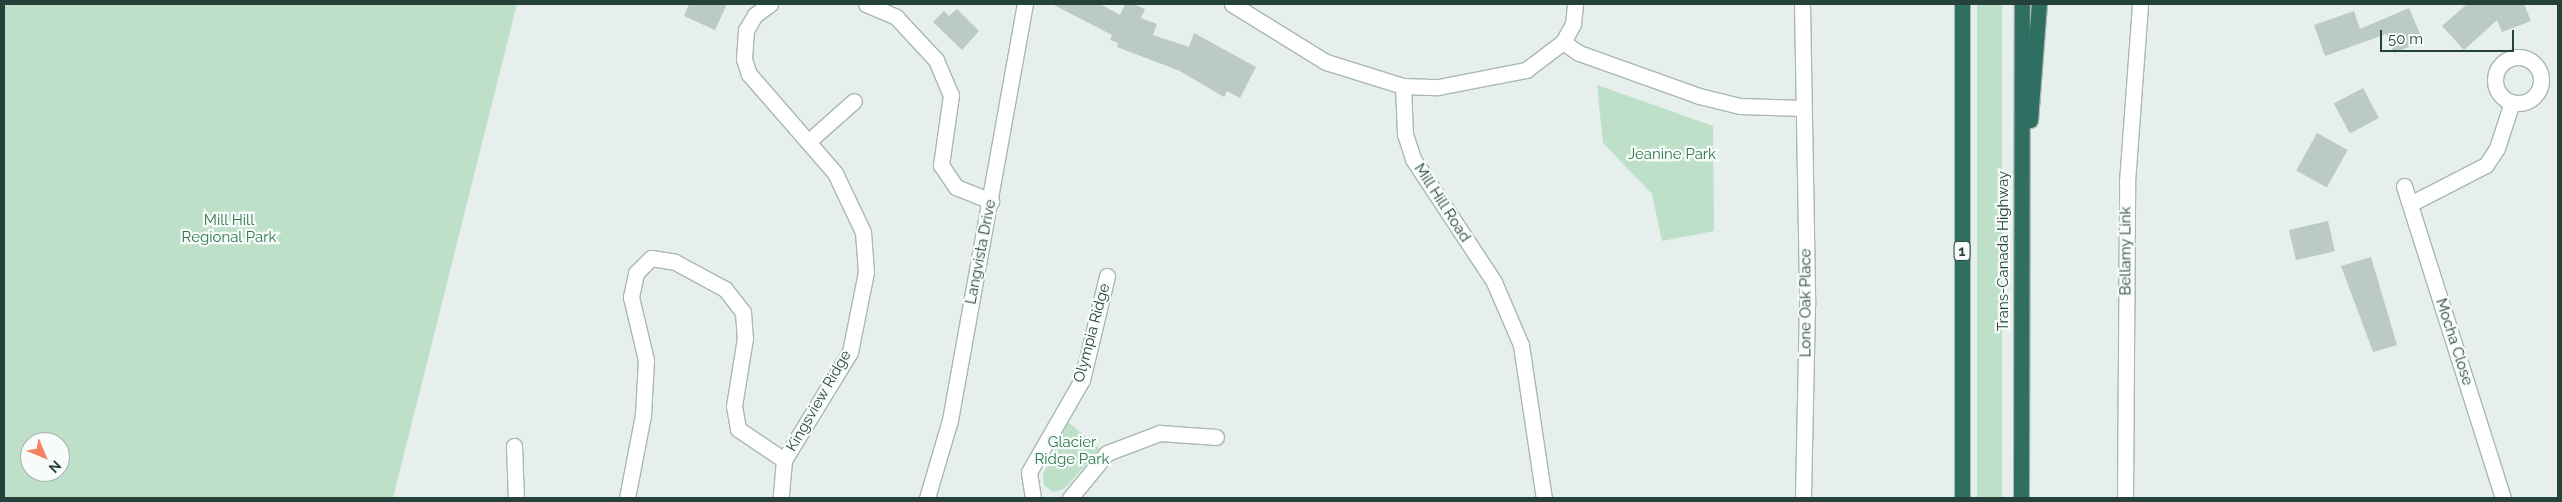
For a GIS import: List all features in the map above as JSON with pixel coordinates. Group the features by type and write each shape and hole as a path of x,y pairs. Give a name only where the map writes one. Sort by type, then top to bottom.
{"highway":[{"name":"1","path":"1962,4 1962,498"},
{"name":"Trans-Canada Highway","path":"2022,4 2022,498"},
{"path":"2022,196 2039,4"}],"street":[{"name":"Kingsview Ridge","path":"770,4 755,15 746,30 744,59 759,88 809,141 848,195 863,232 866,272 850,352 784,460 781,498"},
{"path":"866,4 896,17 936,60 951,96 941,165 956,187 991,201"},
{"name":"Langvista Drive","path":"927,498 950,420 1025,4"},
{"path":"1232,4 1326,62 1403,86 1438,87 1526,70 1563,42 1573,24 1574,4"},
{"name":"Lone Oak Place","path":"1802,4 1807,305 1803,498"},
{"name":"Bellamy Link","path":"2125,498 2127,182 2140,4"},
{"path":"1563,42 1579,53 1699,96 1740,106 1803,108"},
{"name":"Mill Hill Road","path":"1403,86 1405,134 1413,160 1494,282 1518,337 1531,389 1544,498"},
{"path":"809,141 854,101"},
{"path":"2410,204 2486,164 2497,148 2512,102"},
{"name":"Mocha Close","path":"2404,186 2503,498"},
{"path":"627,498 643,415 646,360 632,297 636,273 651,258 675,262 725,288 742,312 745,338 734,406 738,429 784,460"},
{"name":"Olympia Ridge","path":"1034,498 1029,472 1082,380 1107,276"},
{"path":"1070,498 1107,453 1160,432 1216,436"},
{"path":"514,446 516,498"}],"green space":[{"name":"Mill Hill Regional Park","path":"4,4 517,4 393,498 4,498"},
{"path":"1977,4 2002,4 2002,498 1977,498"},
{"name":"Jeanine Park","path":"1597,85 1713,126 1714,231 1662,241 1652,194 1603,143"},
{"name":"Glacier Ridge Park","path":"1068,422 1100,449 1064,489 1053,492 1044,485 1043,474"}],"building":[{"path":"689,4 727,4 715,30 684,16"},
{"path":"1052,4 1100,4 1120,15 1125,4 1133,4 1145,9 1141,18 1157,24 1153,35 1189,47 1194,33 1256,67 1240,98 1227,91 1224,97 1180,71 1117,47 1118,43 1110,40 1112,35"},
{"path":"2467,4 2524,4 2531,21 2502,32 2497,20 2464,50 2442,26"},
{"path":"2409,8 2423,41 2394,53 2386,34 2325,56 2314,25 2354,11 2360,29"},
{"path":"957,9 979,31 962,50 933,22 944,11 949,16"},
{"path":"2363,88 2379,118 2350,134 2334,103"},
{"path":"2317,133 2348,150 2327,188 2296,171"},
{"path":"2328,221 2335,251 2296,260 2289,230"},
{"path":"2371,257 2397,345 2373,352 2341,266"}]}
